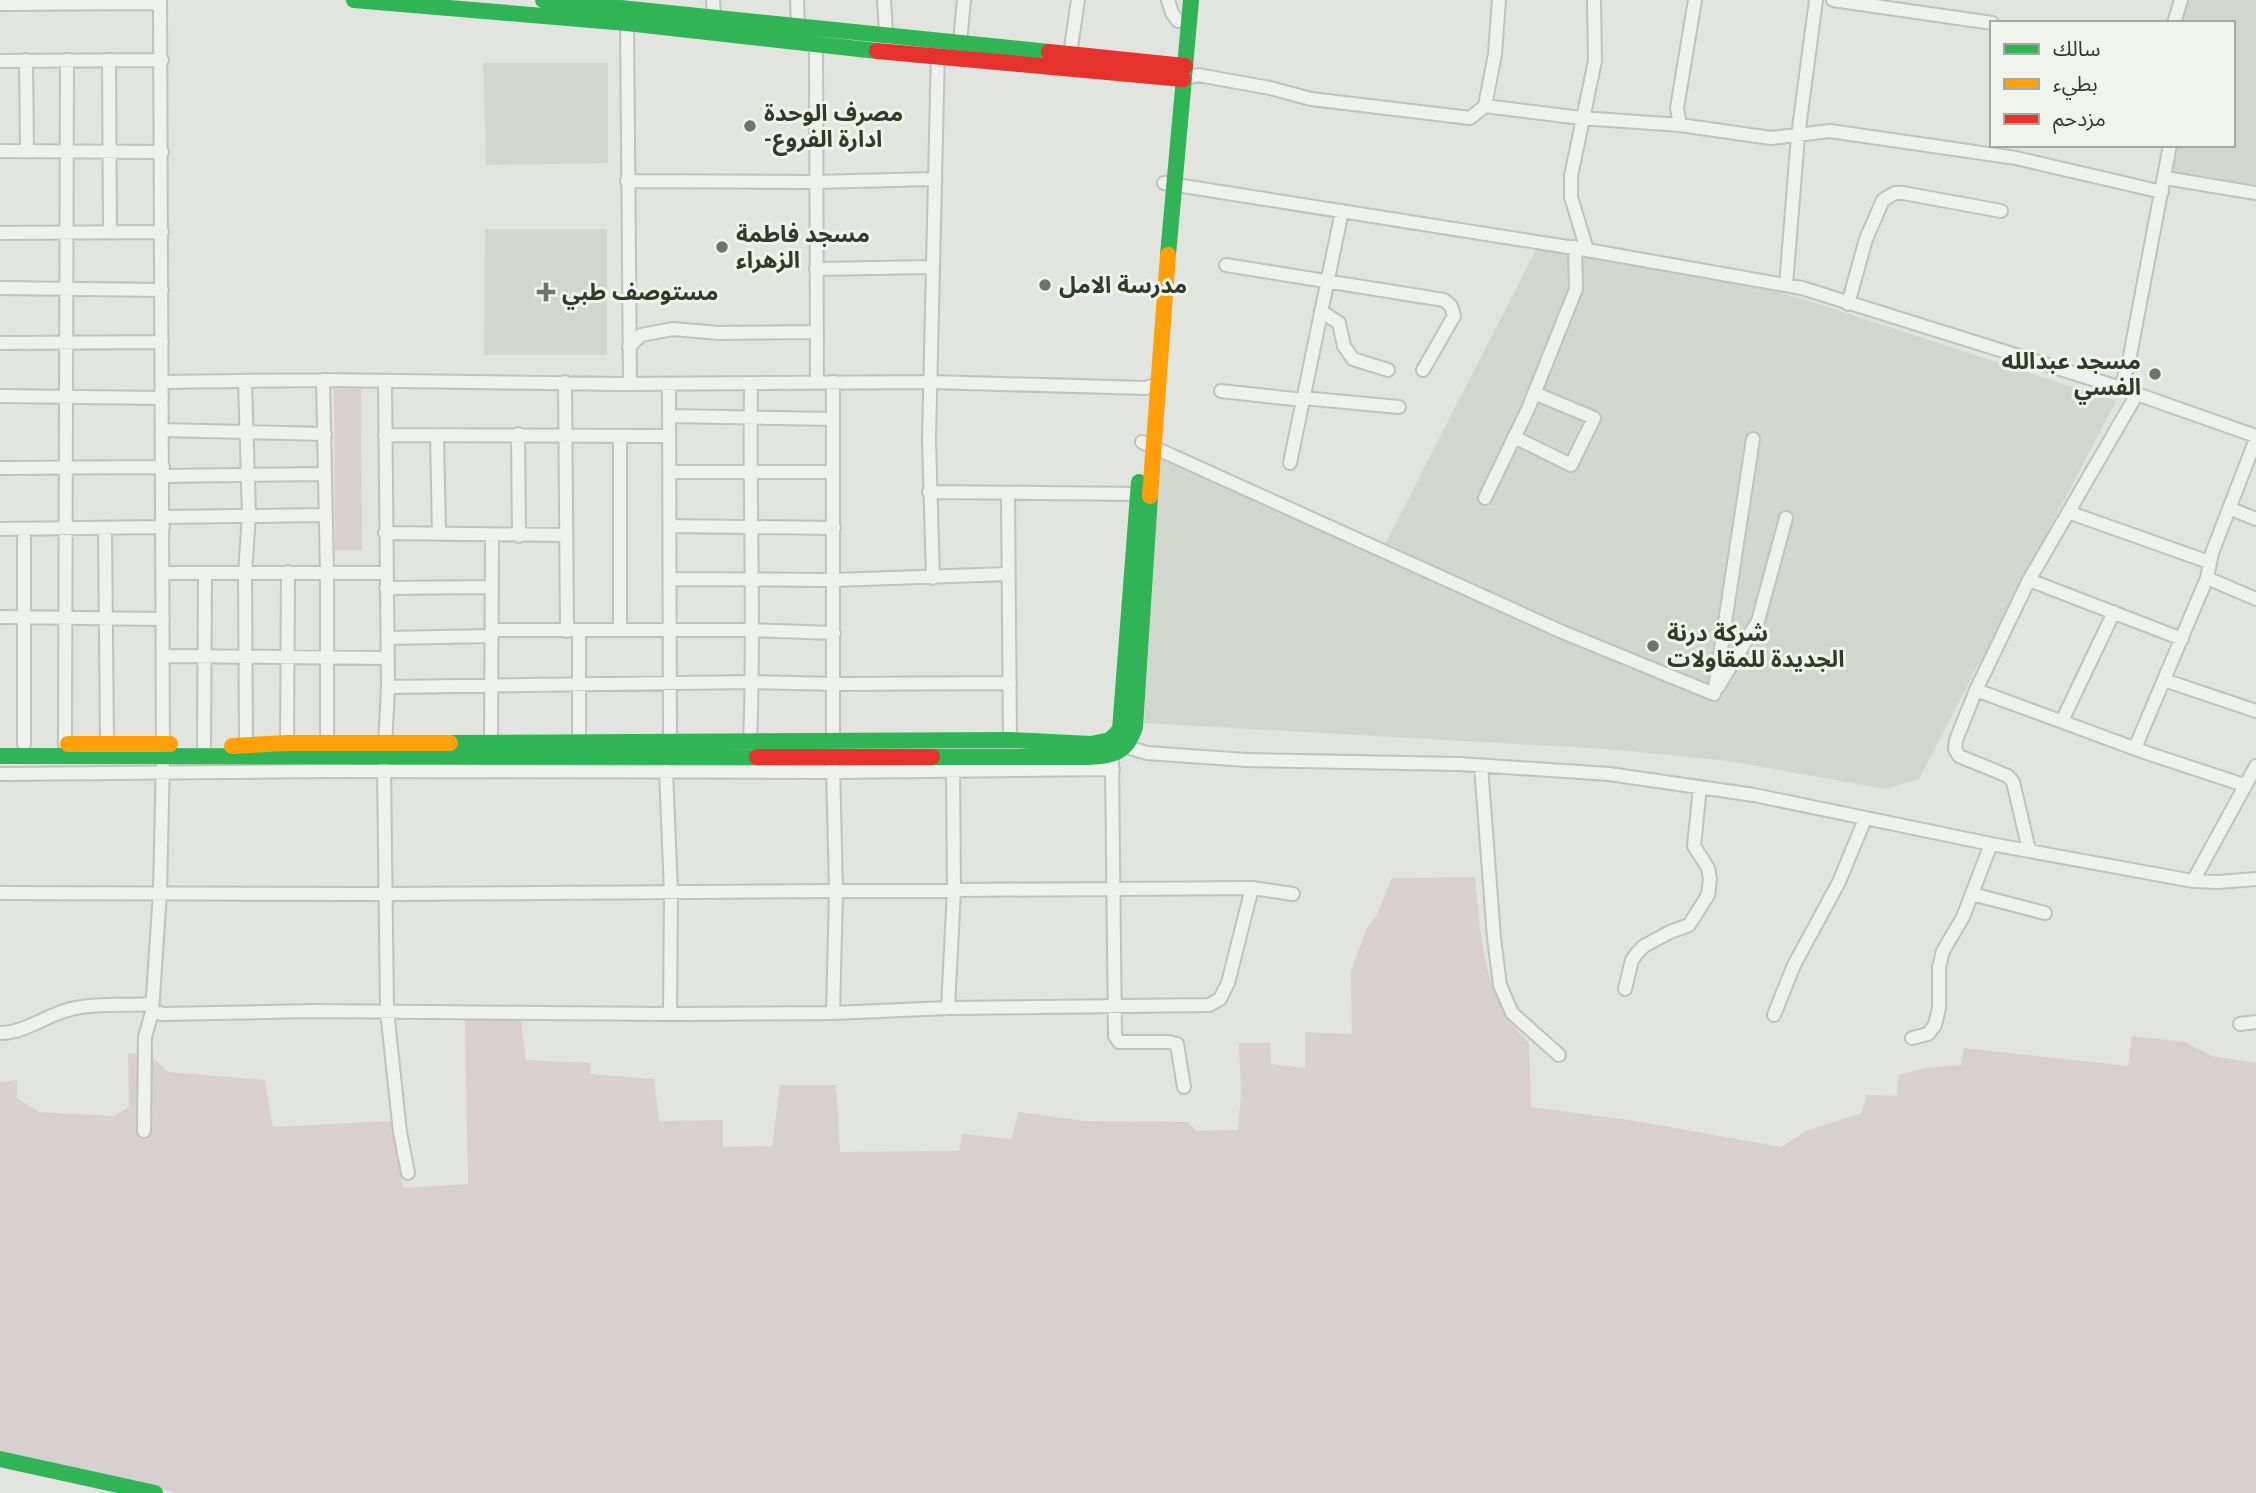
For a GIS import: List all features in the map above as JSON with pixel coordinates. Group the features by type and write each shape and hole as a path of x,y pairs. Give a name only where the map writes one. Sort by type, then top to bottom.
{"main road":[{"path":"354,0 627,10 713,8 798,25 1070,54 1183,73"},
{"path":"543,0 627,10 816,45 937,57 1183,73"},
{"path":"1179,0 1178,21 1183,73"},
{"path":"0,756 833,756 953,763 1115,750 1132,740 1135,727 1151,386 1169,183 1191,0"},
{"path":"1115,750 1120,730 1138,494 1148,444"},
{"path":"0,744 107,743 162,758 204,746 286,743 327,744 385,757 491,743 579,742 750,742 833,756 1010,740 1091,744 1115,750"},
{"path":"0,1459 155,1493"},
{"path":"0,1473 88,1493"}],"street":[{"path":"797,0 798,25"},
{"path":"884,0 886,34"},
{"path":"960,42 964,0"},
{"path":"1070,54 1078,0"},
{"path":"1168,0 1169,7 1178,21"},
{"path":"1183,73 1270,88 1311,99 1469,118 1485,106 1495,54 1499,0"},
{"path":"1485,498 1534,393 1576,289 1581,248 1571,188 1574,154 1581,118 1591,91 1595,61 1594,0"},
{"path":"1680,125 1680,91 1695,0"},
{"path":"1786,285 1798,136 1816,0"},
{"path":"1833,0 1990,23"},
{"path":"2175,21 2181,0"},
{"path":"0,4 160,1 162,758 160,892 152,1008 145,1037 144,1130"},
{"path":"627,10 630,384"},
{"path":"933,578 929,492 939,40"},
{"path":"816,45 817,383"},
{"path":"65,744 67,60"},
{"path":"109,60 110,232"},
{"path":"0,61 162,60"},
{"path":"26,61 27,151"},
{"path":"1485,106 1581,118 1680,125 1771,138 1830,131 2015,158 2162,192"},
{"path":"2121,388 2129,361 2170,147"},
{"path":"0,150 162,152"},
{"path":"2165,178 2256,193"},
{"path":"627,181 816,182 934,179"},
{"path":"1169,183 1581,248 1802,288 2121,388 2256,438 2209,562 2207,578 2135,748"},
{"path":"1848,304 1866,239 1883,200 1888,196 1903,193 2001,211"},
{"path":"1290,463 1342,211"},
{"path":"0,233 162,232"},
{"path":"1226,265 1444,300 1451,306 1454,316 1423,370"},
{"path":"816,270 932,267"},
{"path":"0,289 162,290"},
{"path":"1321,311 1339,323 1344,346 1353,359 1388,370"},
{"path":"629,347 642,335 673,329 817,332"},
{"path":"0,343 162,342"},
{"path":"323,380 327,744"},
{"path":"245,381 249,515 245,573 246,746"},
{"path":"385,381 388,638 385,757 387,1011 400,1132 408,1173"},
{"path":"162,382 931,382 1151,386"},
{"path":"565,382 564,535 579,684 579,742"},
{"path":"833,382 833,756 836,891 833,1013"},
{"path":"669,384 670,742"},
{"path":"750,742 753,682 751,384"},
{"path":"1221,391 1399,407"},
{"path":"1514,438 1571,465 1594,418 1534,393"},
{"path":"2029,850 2013,782 2008,776 1959,756 1955,749 1956,740 1976,690 2029,580 2137,394"},
{"path":"0,396 162,398"},
{"path":"669,416 833,419"},
{"path":"163,430 325,433"},
{"path":"518,434 519,536"},
{"path":"385,435 669,436"},
{"path":"437,435 439,534"},
{"path":"620,436 620,630"},
{"path":"1714,694 1753,439"},
{"path":"1148,444 1560,631 1714,694"},
{"path":"0,468 326,474"},
{"path":"670,472 833,472"},
{"path":"929,492 1138,494"},
{"path":"1008,493 1010,740"},
{"path":"2230,508 2256,519"},
{"path":"2068,512 2209,562"},
{"path":"0,529 106,528 249,515 326,515"},
{"path":"1714,694 1758,621 1786,517"},
{"path":"671,526 834,528"},
{"path":"106,528 107,743"},
{"path":"24,529 24,744"},
{"path":"385,533 564,535"},
{"path":"491,743 492,536"},
{"path":"286,743 288,572"},
{"path":"163,573 386,573"},
{"path":"204,746 205,574"},
{"path":"671,579 834,580 1008,574"},
{"path":"2207,578 2256,599"},
{"path":"2029,580 2182,639"},
{"path":"386,588 492,587"},
{"path":"2062,721 2114,611"},
{"path":"0,617 163,619"},
{"path":"388,638 620,630 834,633"},
{"path":"163,656 388,658"},
{"path":"2164,680 2256,711"},
{"path":"388,687 670,682 1010,683"},
{"path":"1976,690 2244,785"},
{"path":"1184,1087 1177,1044 1119,1042 1115,1035 1115,750 1246,760 1481,766 1609,774 1755,796 1991,844 2193,881 2256,879"},
{"path":"385,757 666,771 833,756"},
{"path":"0,774 162,758"},
{"path":"948,1008 954,890 953,763"},
{"path":"1481,766 1500,985 1511,1013 1559,1055"},
{"path":"2193,881 2256,766"},
{"path":"666,771 671,892 670,1014"},
{"path":"1625,989 1632,960 1637,953 1644,946 1670,932 1689,925 1708,895 1708,868 1694,846 1700,787"},
{"path":"1774,1015 1790,972 1839,882 1864,818"},
{"path":"1912,1038 1928,1034 1935,1025 1939,1008 1939,967 1943,951 1963,917 1991,844"},
{"path":"0,1033 13,1033 51,1015 76,1008 670,1014 1209,1005 1220,999 1228,983 1252,888"},
{"path":"0,893 387,894 1252,888 1293,894"},
{"path":"1972,894 2045,913"},
{"path":"2239,1024 2256,1022"}],"shaded area":[{"path":"2172,0 2256,0 2256,185 2163,171 2168,147 2235,147 2235,21 2168,21"},
{"path":"483,63 608,63 608,163 486,165"},
{"name":"مستوصف طبي","path":"485,229 607,229 607,355 484,355"},
{"path":"1539,244 1803,299 2116,401 1919,779 1886,789 1729,761 1607,749 1144,723 1157,445 1382,550"},
{"path":"334,389 361,389 362,550 335,550"},
{"path":"1475,877 1482,945 1493,987 1513,1025 1529,1043 1531,1107 1636,1121 1781,1147 1808,1130 1862,1113 1866,1095 1897,1096 1899,1075 1926,1068 1961,1065 1964,1048 2128,1066 2132,1036 2185,1042 2213,1056 2256,1063 2256,1493 178,1493 0,1456 0,1082 17,1080 17,1098 39,1112 114,1116 129,1107 128,1053 149,1055 169,1072 265,1080 273,1127 392,1121 403,1188 468,1184 465,1020 521,1020 526,1060 590,1063 590,1074 654,1079 659,1121 723,1120 723,1147 772,1146 780,1085 836,1085 840,1152 959,1151 962,1134 1011,1139 1019,1112 1085,1121 1188,1122 1196,1131 1238,1130 1241,1093 1239,1043 1270,1043 1271,1064 1305,1068 1305,1032 1352,1034 1351,972 1366,930 1376,916 1392,878"}],"traffic: fast":[{"path":"354,0 627,23 877,51"},
{"path":"543,0 1049,52"},
{"path":"1168,255 1191,0"},
{"path":"450,743 1010,740 1091,744 1110,740 1120,730 1139,482"},
{"path":"932,757 1088,757 1112,754 1128,743 1135,727 1150,496"},
{"path":"0,756 757,757"},
{"path":"0,1459 155,1493"}],"traffic: slow":[{"path":"1150,496 1168,255"},
{"path":"232,746 287,743 450,743"},
{"path":"68,744 170,744"}],"traffic: jam":[{"path":"877,51 1183,79"},
{"path":"1049,52 1185,66"},
{"path":"757,757 932,757"}],"place":[{"name":"مصرف الوحدة -ادارة الفروع","path":"750,126"},
{"name":"مسجد فاطمة الزهراء","path":"722,247"},
{"name":"مدرسة الامل","path":"1045,285"},
{"name":"مستوصف طبي","path":"546,292"},
{"name":"مسجد عبدالله الفسي","path":"2155,374"},
{"name":"شركة درنة الجديدة للمقاولات","path":"1653,646"}]}
